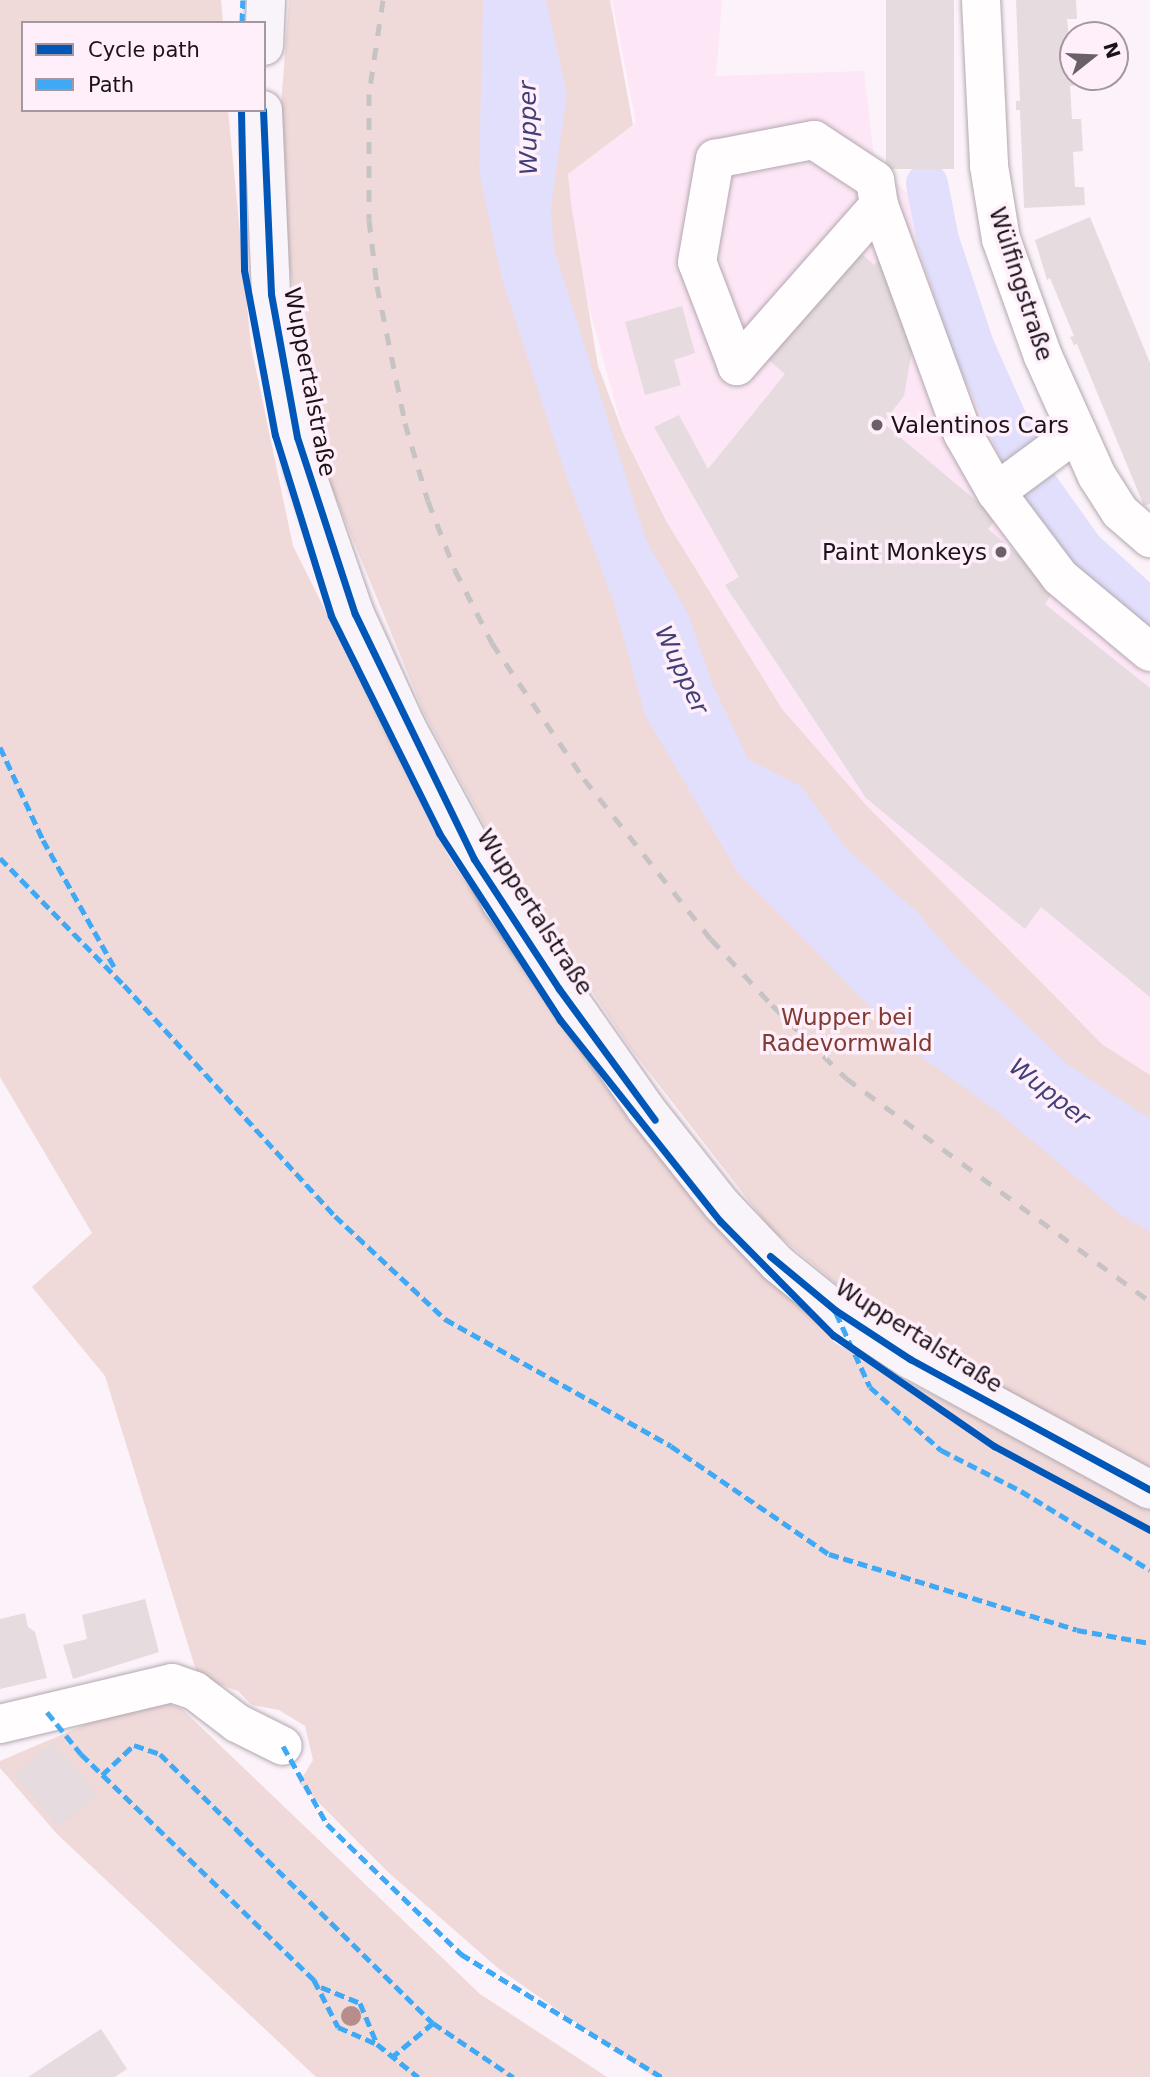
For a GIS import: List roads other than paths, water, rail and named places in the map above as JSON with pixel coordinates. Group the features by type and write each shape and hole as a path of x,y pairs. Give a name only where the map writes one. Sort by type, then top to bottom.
{"main road":[{"path":"265,21 266,0"},
{"name":"Wuppertalstraße","path":"263,112 271,294 305,470 355,614 407,727 501,902 653,1118 722,1205 778,1264 835,1310 910,1359 1150,1489"}],"street":[{"name":"Wülfingstraße","path":"981,0 989,166 996,215 1044,356 1063,441 1107,495 1150,538"},
{"path":"879,205 737,366 697,262 715,159 814,140 875,180 879,205 963,434 1005,485 1060,577 1150,652"},
{"path":"1005,485 1063,441"},
{"path":"0,1724 172,1683 195,1691 237,1723 283,1746"}],"water":[{"name":"Wupper","path":"483,0 546,0 567,94 551,208 554,249 646,540 689,616 712,683 748,759 801,786 846,848 918,913 951,952 1066,1063 1150,1119 1150,1232 1120,1214 999,1113 915,1052 738,873 645,715 613,600 565,473 502,279 479,172"}],"waterway":[{"path":"927,184 938,240 973,346 1033,480 1083,550 1150,611"}],"railway":[{"path":"383,0 369,94 369,220 377,286 405,423 428,501 455,570 492,643 584,779 711,939 772,1005 846,1078 1150,1301"}],"place":[{"name":"Valentinos Cars","path":"877,425"},
{"name":"Paint Monkeys","path":"1001,552"}],"park label":[{"name":"Wupper bei Radevormwald","path":"847,1030"}]}
